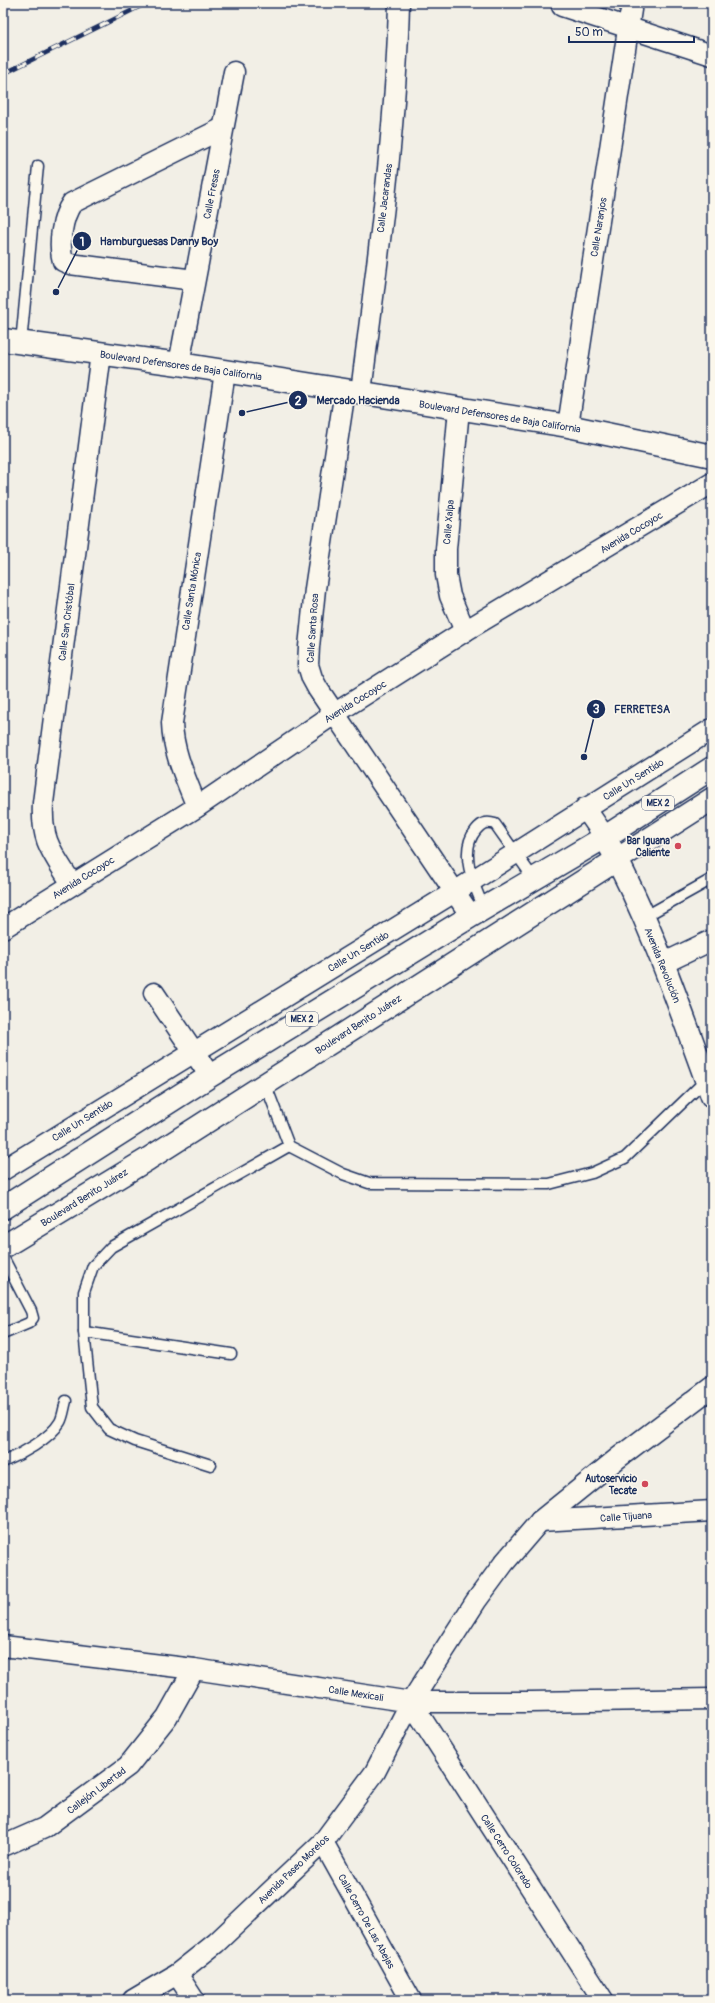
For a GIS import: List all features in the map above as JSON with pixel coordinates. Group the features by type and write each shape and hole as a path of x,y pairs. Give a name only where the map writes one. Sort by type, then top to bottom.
{"main road":[{"name":"Boulevard Defensores de Baja California","path":"12,341 178,364 568,426 712,456"},
{"name":"MEX 2","path":"3,1208 210,1076 478,912 605,837 712,768"},
{"name":"Boulevard Benito Juárez","path":"3,1247 148,1159 617,858 712,799"},
{"name":"Avenida Revolución","path":"605,837 617,858 664,963 709,1088"}],"street":[{"name":"Calle Jacarandas","path":"353,391 390,146 398,57 399,3"},
{"name":"Calle Naranjos","path":"568,426 632,3"},
{"path":"562,6 712,55"},
{"name":"Calle Fresas","path":"178,364 234,72"},
{"path":"194,280 70,264 63,261 61,254 64,223 67,212 72,203 223,128"},
{"name":"Calle San Cristóbal","path":"72,884 45,840 42,824 43,803 101,353"},
{"name":"Calle Santa Mónica","path":"197,807 177,756 173,740 172,723 225,372"},
{"name":"Calle Santa Rosa","path":"353,391 315,590 308,665 312,678 334,714 464,886 478,912"},
{"name":"Calle Xalpa","path":"459,409 446,549 446,575 450,596 465,631"},
{"name":"Avenida Cocoyoc","path":"3,928 197,807 334,714 465,631 712,483"},
{"name":"Calle Un Sentido","path":"3,1170 193,1051 464,886 712,729"},
{"path":"585,808 605,837"},
{"path":"664,963 712,940"},
{"path":"154,993 210,1076"},
{"name":"Avenida Paseo Morelos","path":"133,2000 177,1974 216,1943 323,1842 375,1772 411,1702 476,1601 504,1563 540,1521 618,1458 712,1387"},
{"name":"Calle Tijuana","path":"540,1521 712,1510"},
{"name":"Calle Mexicali","path":"3,1646 194,1669 411,1702 712,1699"},
{"name":"Callejón Libertad","path":"3,1846 44,1828 128,1766 167,1717 194,1669"},
{"name":"Calle Cerro Colorado","path":"411,1702 604,2000"},
{"name":"Calle Cerro De Las Abejas","path":"323,1842 411,2000"},
{"path":"177,1974 194,2000"}],"lane":[{"path":"12,341 38,166"},
{"path":"464,886 470,837 482,823 488,822 495,824 534,879"},
{"path":"644,917 712,879"},
{"path":"265,1083 289,1146 343,1174 369,1183 549,1184 592,1173 625,1158 709,1088"},
{"path":"211,1465 135,1441 109,1429 92,1406 84,1332 84,1292 93,1266 111,1247 289,1146"},
{"path":"3,1257 33,1318 29,1323 3,1334"},
{"path":"84,1332 231,1354"},
{"path":"3,1462 27,1452 60,1423 66,1401"}],"railway":[{"path":"3,74 147,3"}],"place":[{"name":"Hamburguesas Danny Boy","path":"56,292"},
{"name":"Mercado Hacienda","path":"242,413"},
{"name":"FERRETESA","path":"584,757"},
{"name":"Bar Iguana Caliente","path":"678,846"},
{"name":"Autoservicio Tecate","path":"645,1484"}]}
